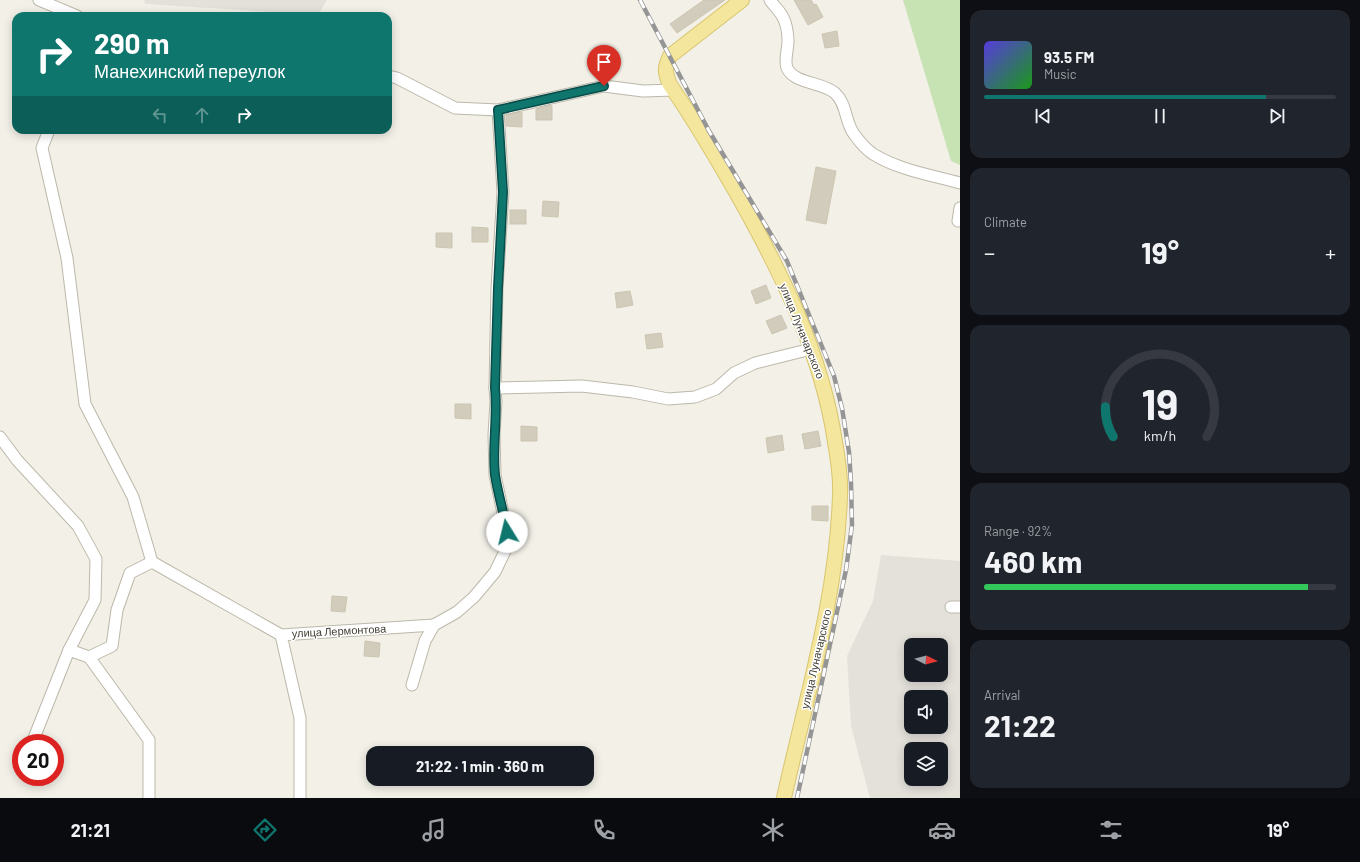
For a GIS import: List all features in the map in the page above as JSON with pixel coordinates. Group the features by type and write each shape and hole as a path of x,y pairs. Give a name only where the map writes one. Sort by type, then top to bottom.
{"main road":[{"name":"улица Луначарского","path":"742,0 670,56 665,65 666,75 719,162 760,236 794,307 819,370 833,425 838,460 840,493 832,585 818,654 784,798"}],"street":[{"path":"39,0 68,12"},
{"path":"770,0 782,15 786,25 788,41 786,56 787,68 792,75 825,87 835,93 843,106 849,126 854,134 872,154 894,165 960,183"},
{"path":"392,77 397,78 455,108 498,110 604,86 643,91 674,90"},
{"path":"412,685 425,641 434,625 457,612 474,597 494,572 506,551 507,532 495,474 494,435 498,288 503,192 498,110"},
{"path":"47,134 42,148 67,258 85,404 133,497 152,562 281,635"},
{"path":"958,221 960,208"},
{"path":"495,388 582,386 633,392 668,399 695,397 716,389 734,372 755,363 811,349"},
{"path":"0,436 17,460 78,526 96,559 95,600 69,650 36,734"},
{"path":"89,657 112,646 116,610 130,573 152,562"},
{"name":"улица Лермонтова","path":"300,798 300,718 281,635 434,625"},
{"path":"69,650 89,657 149,740 149,798"}],"shaded area":[{"path":"144,0 327,0 320,12 271,12 145,4"},
{"path":"881,555 960,561 960,798 870,798 851,726 847,656 873,601"}],"green space":[{"path":"903,0 960,0 960,165 951,161"}],"building":[{"path":"704,0 725,0 677,33 670,24"},
{"path":"794,0 811,0 814,5 816,4 823,17 808,25"},
{"path":"837,31 839,46 825,48 822,34"},
{"path":"550,105 552,106 552,120 536,120 536,109"},
{"path":"522,112 522,127 506,126 506,115"},
{"path":"816,167 836,171 826,224 806,220"},
{"path":"543,201 559,202 558,217 542,216"},
{"path":"510,210 526,210 526,224 510,224"},
{"path":"472,227 488,228 488,242 472,242"},
{"path":"436,233 452,233 452,248 436,247"},
{"path":"766,285 771,298 756,304 751,291"},
{"path":"630,291 633,305 617,308 615,293"},
{"path":"781,315 787,328 772,334 766,321"},
{"path":"661,333 663,347 647,349 645,335"},
{"path":"455,404 471,404 471,419 455,418"},
{"path":"521,426 537,427 537,441 521,441"},
{"path":"818,431 821,446 805,449 802,434"},
{"path":"782,435 784,450 768,453 766,438"},
{"path":"812,506 828,506 828,521 812,520"},
{"path":"332,596 347,597 345,612 331,611"},
{"path":"365,641 380,643 379,657 364,656"}],"railway":[{"path":"640,0 709,131 787,261 834,376 842,408 849,452 852,525 846,570 797,798"}],"route":[{"path":"507,532 495,474 494,435 498,288 503,192 498,110 604,86"}]}
